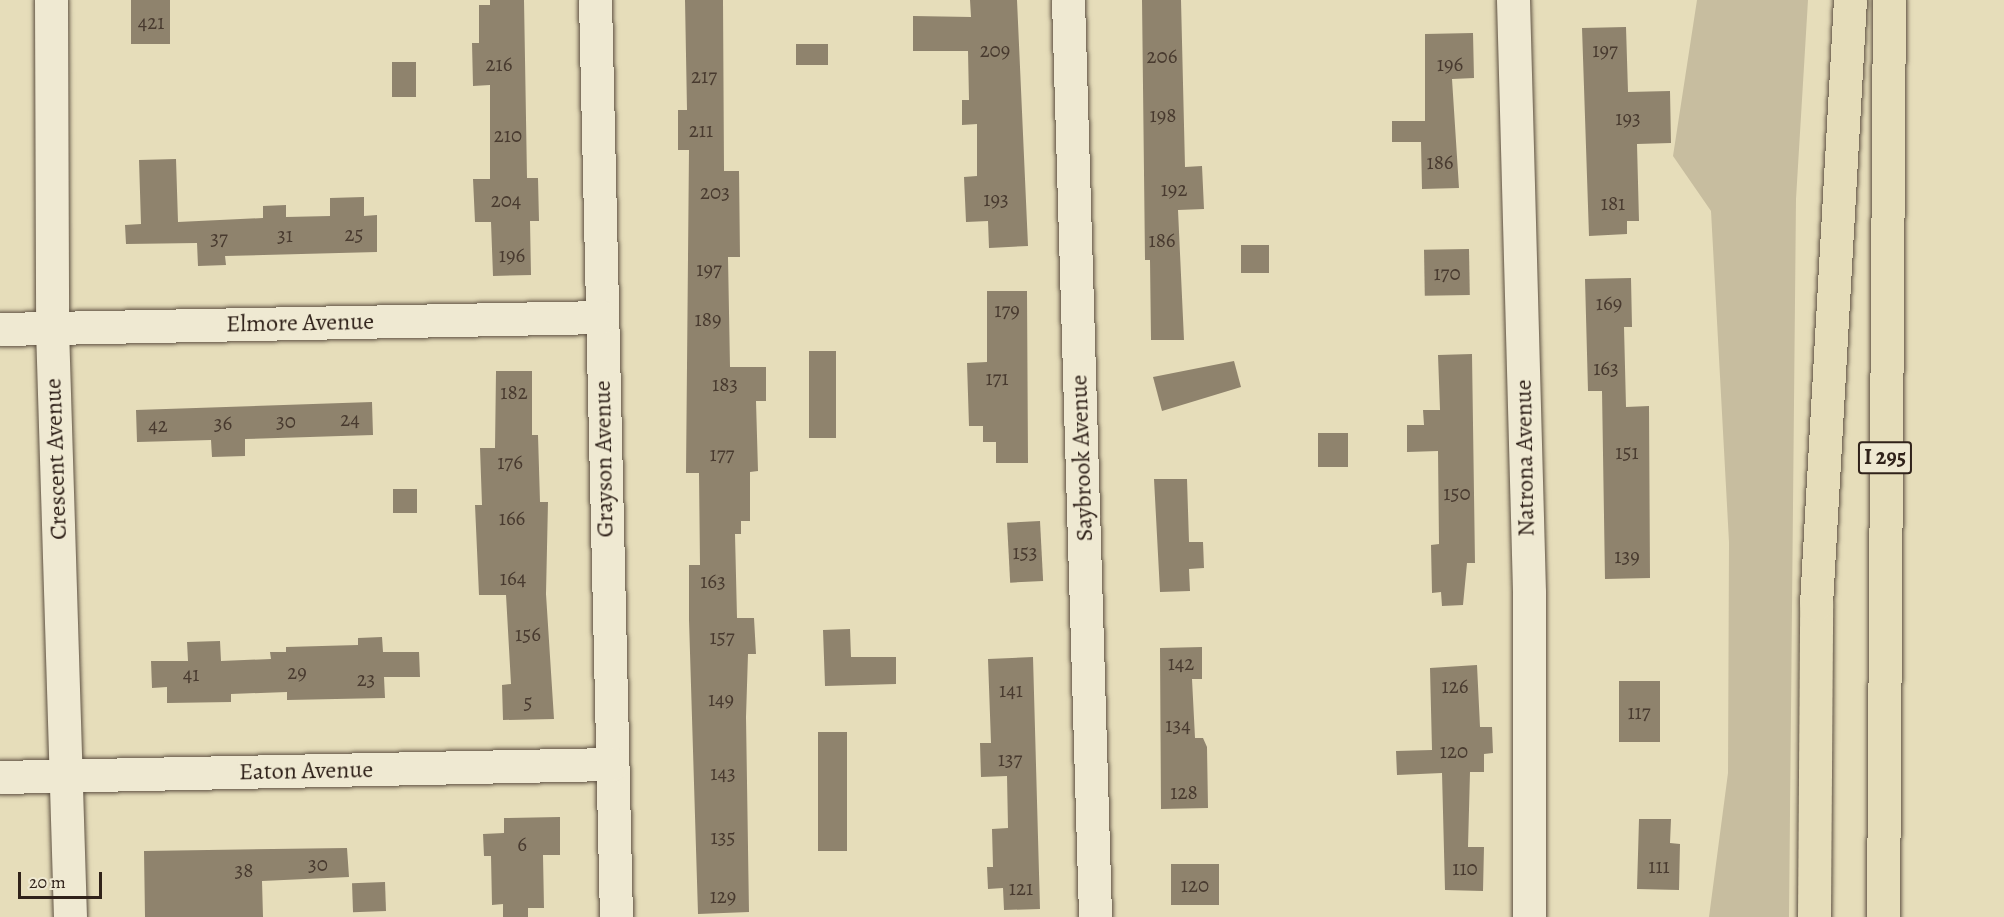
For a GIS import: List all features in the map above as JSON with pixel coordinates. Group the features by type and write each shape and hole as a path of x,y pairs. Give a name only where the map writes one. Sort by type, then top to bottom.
{"highway":[{"path":"1814,917 1816,604 1850,0"},
{"name":"I 295","path":"1883,917 1889,0"}],"street":[{"name":"Crescent Avenue","path":"51,0 52,328 70,917"},
{"name":"Grayson Avenue","path":"595,0 616,917"},
{"name":"Saybrook Avenue","path":"1068,0 1095,917"},
{"name":"Natrona Avenue","path":"1513,0 1529,593 1529,917"},
{"name":"Elmore Avenue","path":"0,329 601,317"},
{"name":"Eaton Avenue","path":"0,777 612,764"}],"shaded area":[{"path":"1697,0 1808,0 1796,199 1789,917 1709,917 1728,773 1729,542 1711,211 1673,156"}],"building":[{"path":"131,0 170,0 170,44 131,44"},
{"path":"490,0 524,0 527,178 538,178 539,221 530,221 531,275 493,276 491,222 475,222 473,179 490,179 490,85 473,86 472,43 479,43 479,5 490,5"},
{"path":"685,0 723,0 724,171 739,171 740,257 728,257 730,367 766,367 766,401 756,401 758,471 750,472 750,521 741,521 741,534 735,534 737,618 754,618 756,654 748,654 746,717 749,912 698,914 689,565 700,565 699,473 686,473 689,150 678,150 678,110 687,110"},
{"path":"970,0 1017,0 1028,246 989,248 988,221 966,222 964,177 977,176 977,124 962,125 962,100 969,100 968,51 913,51 913,16 971,17"},
{"path":"1142,0 1181,0 1185,167 1202,166 1204,209 1178,210 1184,340 1151,340 1150,260 1145,260"},
{"path":"1626,27 1628,92 1670,91 1671,143 1637,144 1639,221 1627,221 1627,234 1589,236 1582,28"},
{"path":"1473,33 1474,78 1452,79 1459,188 1422,189 1421,142 1392,142 1392,121 1425,121 1425,34"},
{"path":"796,44 828,44 828,65 796,65"},
{"path":"392,62 416,62 416,97 392,97"},
{"path":"176,159 178,222 263,218 263,206 286,205 286,217 330,216 330,198 364,197 364,216 377,215 377,252 225,256 226,265 198,266 197,243 126,244 125,225 141,224 139,160"},
{"path":"1241,245 1269,245 1269,273 1241,273"},
{"path":"1469,249 1470,295 1425,296 1424,250"},
{"path":"1631,278 1632,327 1624,327 1626,407 1649,406 1650,578 1605,579 1602,391 1588,391 1585,279"},
{"path":"987,291 1027,291 1028,463 996,463 996,442 983,442 983,426 969,426 967,363 987,362"},
{"path":"809,351 836,351 836,438 809,438"},
{"path":"1472,354 1475,563 1467,563 1463,605 1442,606 1441,592 1432,593 1431,545 1439,544 1438,451 1407,452 1407,425 1424,425 1423,410 1440,410 1438,355"},
{"path":"1234,361 1241,387 1162,411 1153,377"},
{"path":"496,371 532,371 532,435 538,435 540,502 548,502 546,594 554,719 503,720 502,685 511,684 506,595 479,595 475,505 482,505 480,448 495,448"},
{"path":"372,402 373,435 245,439 245,456 212,457 211,440 137,442 136,410"},
{"path":"1318,433 1348,433 1348,467 1318,467"},
{"path":"1154,479 1187,479 1189,542 1203,542 1204,568 1189,569 1190,591 1160,592"},
{"path":"393,489 417,489 417,513 393,513"},
{"path":"1040,521 1043,581 1010,583 1007,523"},
{"path":"850,629 851,657 896,657 896,684 825,686 823,630"},
{"path":"382,637 383,652 419,652 420,677 384,677 385,698 287,700 287,692 231,694 231,702 167,703 167,687 152,688 151,661 188,661 187,642 220,641 221,661 271,659 270,652 286,652 286,647 358,645 358,638"},
{"path":"1202,647 1202,679 1192,679 1195,738 1203,738 1207,747 1208,808 1161,809 1160,648"},
{"path":"1033,657 1040,909 1004,910 1003,888 988,889 987,867 993,867 992,829 1008,828 1007,776 981,777 980,743 991,743 988,659"},
{"path":"1477,665 1480,727 1492,727 1493,753 1484,754 1484,772 1470,772 1468,847 1484,847 1483,891 1445,890 1442,773 1397,775 1396,751 1432,750 1430,668"},
{"path":"1619,681 1660,681 1660,742 1619,742"},
{"path":"818,732 847,732 847,851 818,851"},
{"path":"560,817 560,855 543,855 544,908 528,908 528,917 503,917 503,904 492,905 491,856 484,856 483,834 504,833 504,818"},
{"path":"1639,819 1671,819 1670,843 1680,844 1679,890 1637,889"},
{"path":"347,848 349,877 262,881 263,917 145,917 144,851"},
{"path":"1171,864 1219,864 1219,905 1171,905"},
{"path":"385,882 386,911 353,912 352,883"}]}
